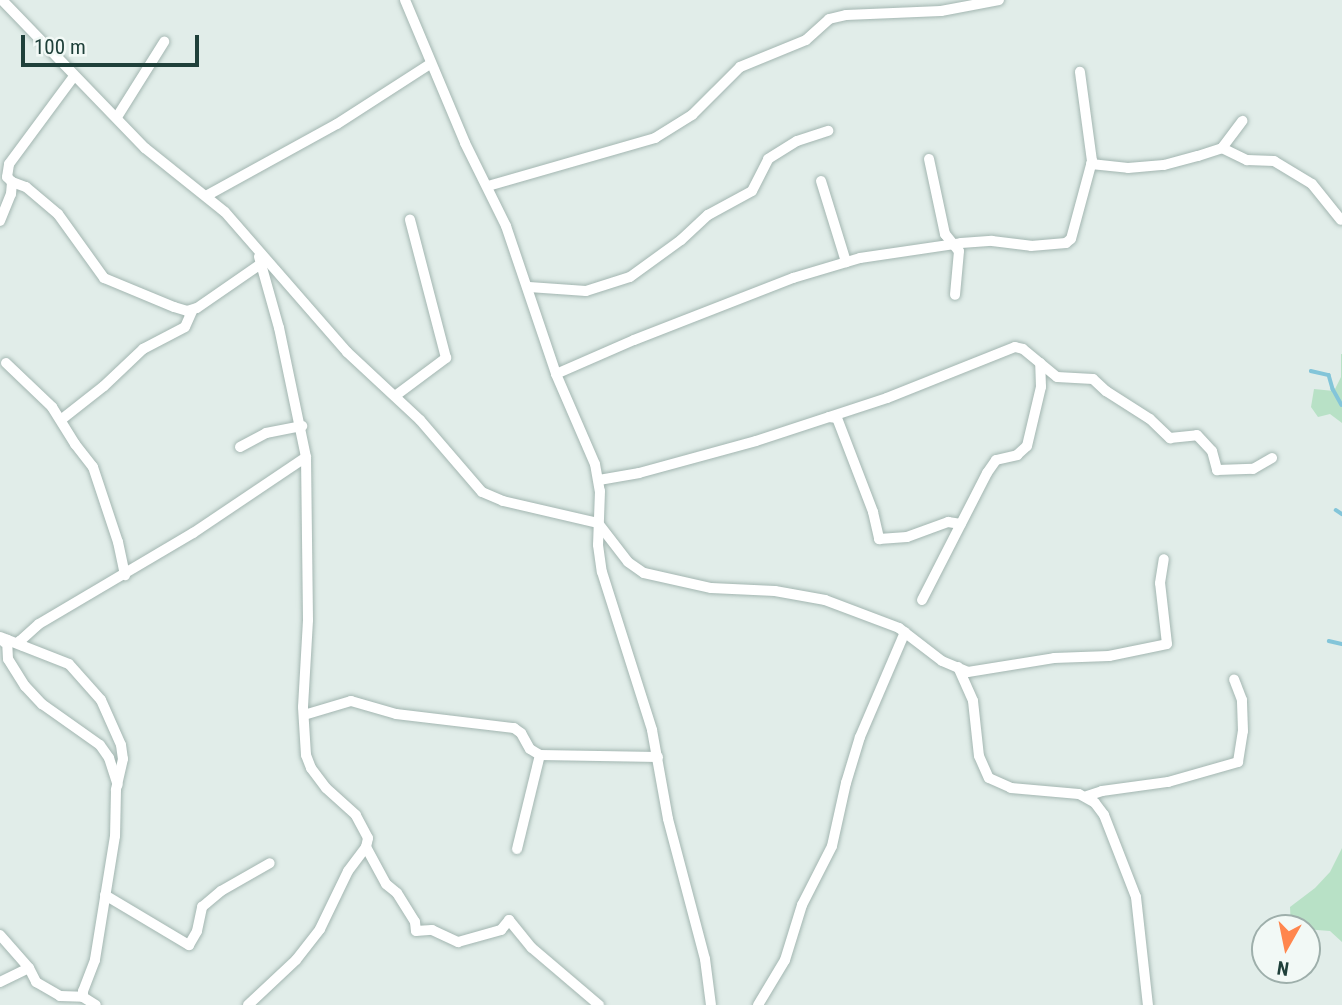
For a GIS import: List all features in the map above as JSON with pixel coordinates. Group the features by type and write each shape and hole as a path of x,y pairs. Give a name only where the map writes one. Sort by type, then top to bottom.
{"street":[{"path":"2,0 145,148 225,212 260,258 305,301 366,373 395,396 488,495 598,523 628,562 644,573 711,588 808,596 849,607 905,632 942,661 968,672 1054,658 1109,656 1167,645 1160,583 1164,559"},
{"path":"405,0 430,64 488,186 529,287 556,374 599,480 598,523 602,572 640,686 668,819 700,938 711,1005"},
{"path":"488,186 655,138 692,115 740,67 806,40 830,19 846,15 941,11 999,0"},
{"path":"117,117 164,42"},
{"path":"206,196 337,124 430,64"},
{"path":"556,374 634,340 714,312 793,278 846,262 888,252 955,243 992,241 1031,246 1066,243 1071,239 1091,164 1080,72"},
{"path":"75,76 17,150 9,164 7,177 26,187 58,214 104,278 174,307 192,311"},
{"path":"1091,164 1128,168 1164,164 1222,148 1242,121"},
{"path":"529,287 586,291 631,277 681,240 708,215 752,191 768,159 797,141 828,131"},
{"path":"1222,148 1247,160 1274,161 1311,184 1341,220"},
{"path":"929,159 945,234 959,251 960,270 955,295"},
{"path":"821,181 846,262"},
{"path":"0,221 8,204 12,182"},
{"path":"395,396 446,358 410,220"},
{"path":"62,419 104,386 143,349 185,327 192,311 260,258"},
{"path":"260,258 302,426 306,457 308,620 304,715 306,755 311,768 326,788 356,815 365,828 366,847 386,884 397,892 418,932 432,930 458,942 501,930 509,920 532,948 599,1005"},
{"path":"599,480 664,466 829,417 887,398 1006,349 1023,349 1057,377 1093,379 1106,391 1150,419 1170,438 1197,435 1212,451 1217,470 1253,469 1272,458"},
{"path":"6,363 31,384 62,419 75,444 93,467 118,542 125,575"},
{"path":"922,600 996,460 1017,456 1027,446 1041,387 1040,363"},
{"path":"829,417 837,418 873,512 879,539 907,537 948,522 961,524"},
{"path":"240,447 266,433 302,426"},
{"path":"23,646 20,641 39,624 125,575 306,457"},
{"path":"758,1005 785,960 802,905 832,846 846,783 860,737 905,632"},
{"path":"2,640 69,664 93,689 121,745 123,759 118,785 115,836 95,960 83,997"},
{"path":"2,640 14,672 42,704 100,744 109,758 118,785"},
{"path":"958,667 973,701 979,756 989,779 1011,788 1087,796 1102,791 1168,782 1233,766 1241,753 1243,731 1242,700 1234,680"},
{"path":"304,715 351,701 396,714 500,725 521,733 530,748 540,755 657,757"},
{"path":"517,849 540,755"},
{"path":"1087,796 1104,815 1132,881 1148,1005"},
{"path":"248,1005 313,939 348,871 366,847"},
{"path":"105,895 189,945 197,931 202,906 221,891 271,863"},
{"path":"0,935 29,968 36,982 60,996 83,997 96,1005"},
{"path":"0,982 29,968"}],"green space":[{"path":"1341,354 1342,423 1330,414 1318,417 1311,407 1314,389 1334,391 1341,377"},
{"path":"1342,848 1342,942 1330,931 1321,930 1321,914 1290,914 1290,907 1315,888 1330,872"}],"waterway":[{"path":"1311,371 1329,375 1342,405"},
{"path":"1336,510 1342,514"},
{"path":"1329,641 1342,644"}]}
